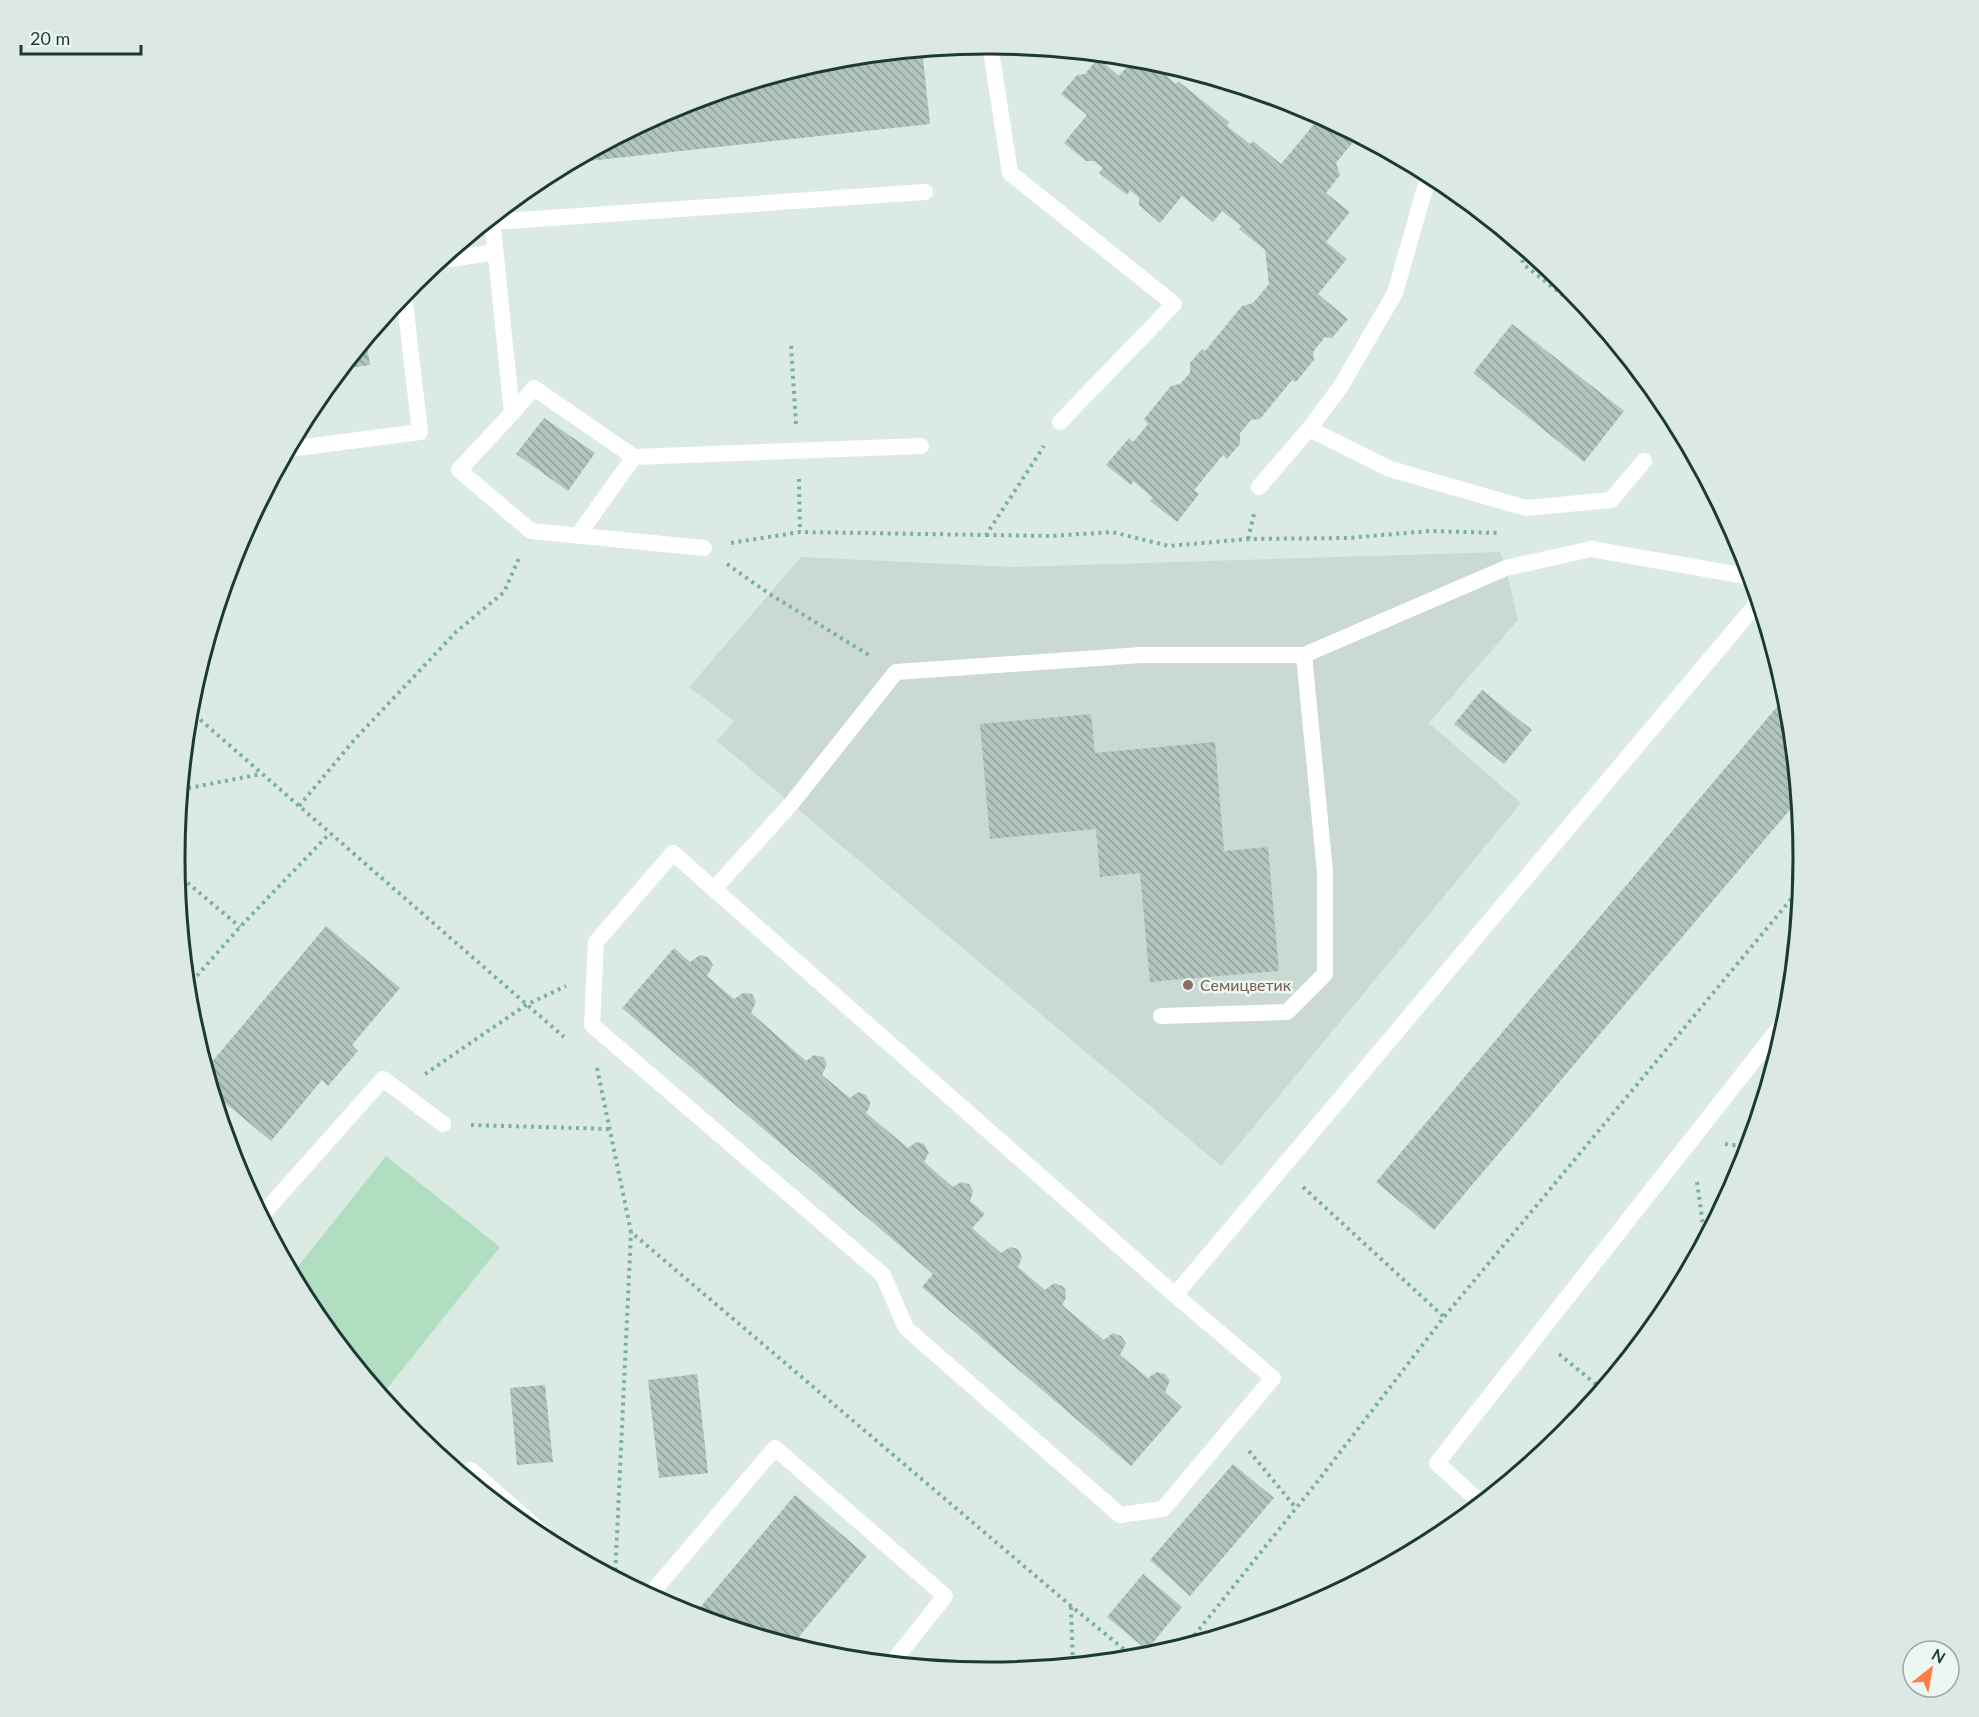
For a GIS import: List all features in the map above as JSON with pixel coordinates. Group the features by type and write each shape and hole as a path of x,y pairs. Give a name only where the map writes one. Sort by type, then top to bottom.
{"lane":[{"path":"992,54 1010,172 1174,304 1060,422"},
{"path":"1259,487 1309,429 1341,386 1395,293 1426,184"},
{"path":"501,219 926,192"},
{"path":"493,226 512,413"},
{"path":"454,259 495,252"},
{"path":"299,447 420,432 405,306"},
{"path":"704,548 531,531 459,470 534,388 634,457 921,446"},
{"path":"1309,429 1390,470 1526,508 1611,500 1644,461"},
{"path":"578,535 634,457"},
{"path":"714,889 791,804 896,672 1141,655 1304,655 1506,568 1591,549 1742,575"},
{"path":"1175,1295 1753,608"},
{"path":"1161,1016 1287,1012 1325,974 1326,872 1304,655"},
{"path":"673,853 1175,1295 1273,1378 1163,1509 1120,1515 906,1328 883,1275 592,1025 595,976 596,942 673,853"},
{"path":"1476,1499 1437,1463 1537,1336 1771,1048"},
{"path":"264,1206 383,1079 443,1124"},
{"path":"655,1589 775,1448 945,1596 896,1657"},
{"path":"470,1472 471,1470 507,1502"}],"path":[{"path":"1522,256 1523,264 1565,298"},
{"path":"986,535 1060,422"},
{"path":"299,806 355,739 448,641 504,592 531,531"},
{"path":"704,548 800,532 1051,536 1112,532 1169,546 1248,540 1347,538 1431,531 1509,533 1540,560"},
{"path":"704,548 768,593 896,672"},
{"path":"198,718 570,1041"},
{"path":"189,788 262,774"},
{"path":"194,979 240,927 330,833"},
{"path":"186,881 240,927"},
{"path":"1193,1637 1444,1317 1793,897"},
{"path":"399,1091 526,1005 581,979 595,976"},
{"path":"596,1063 631,1232 615,1570"},
{"path":"443,1124 610,1129"},
{"path":"1282,1167 1444,1317"},
{"path":"631,1232 1126,1651"},
{"path":"1537,1336 1597,1385"},
{"path":"1231,1429 1296,1508"},
{"path":"1071,1606 1073,1658"}],"shaded area":[{"name":"Семицветик","path":"1500,552 1518,620 1429,723 1521,803 1221,1166 717,741 734,721 689,687 801,557 1012,567"}],"green space":[{"path":"386,1156 500,1247 386,1390 351,1348 297,1268"}],"building":[{"path":"923,58 930,124 589,161 682,115 731,97 781,81 860,65"},
{"path":"1095,61 1103,62 1119,76 1127,66 1163,73 1176,84 1178,81 1229,122 1227,126 1250,144 1253,141 1281,164 1315,123 1354,142 1336,163 1340,175 1326,193 1350,212 1326,242 1347,259 1318,294 1348,319 1332,338 1325,337 1313,352 1314,360 1296,382 1292,380 1260,419 1251,420 1240,433 1240,444 1227,459 1223,455 1194,490 1199,494 1177,522 1150,501 1153,498 1133,481 1131,485 1106,465 1129,438 1133,442 1148,424 1144,419 1171,386 1180,384 1190,373 1190,363 1202,349 1205,351 1242,306 1253,303 1269,284 1265,250 1239,229 1241,226 1222,211 1213,222 1182,196 1160,223 1139,205 1139,198 1130,190 1127,195 1099,173 1103,168 1094,161 1086,161 1064,143 1087,115 1061,94 1077,75 1085,74"},
{"path":"1512,324 1624,411 1584,462 1473,373"},
{"path":"368,349 370,365 352,368"},
{"path":"544,418 595,453 568,491 516,454"},
{"path":"1482,690 1532,730 1504,764 1454,724"},
{"path":"1779,704 1792,807 1434,1230 1376,1182"},
{"path":"1091,714 1095,753 1215,742 1224,851 1268,847 1279,971 1150,982 1140,873 1100,877 1096,829 990,839 980,724"},
{"path":"326,926 400,988 352,1045 358,1051 328,1086 322,1080 271,1141 223,1101 211,1063"},
{"path":"674,948 690,962 700,955 708,957 713,965 707,976 734,999 743,993 752,994 756,1002 751,1013 806,1061 814,1055 823,1057 827,1064 822,1075 850,1098 858,1092 866,1095 870,1106 866,1113 908,1148 916,1142 924,1144 929,1152 924,1162 953,1187 961,1182 969,1184 973,1191 970,1201 985,1214 972,1228 1001,1253 1010,1247 1018,1249 1022,1257 1018,1267 1045,1290 1054,1283 1062,1286 1065,1289 1066,1298 1062,1305 1104,1340 1113,1333 1121,1336 1126,1343 1120,1355 1148,1378 1157,1372 1165,1374 1170,1381 1165,1392 1182,1407 1131,1466 922,1287 933,1274 622,1008"},
{"path":"697,1374 708,1473 659,1478 648,1380"},
{"path":"545,1385 553,1462 517,1465 510,1388"},
{"path":"1233,1464 1274,1498 1190,1596 1150,1560"},
{"path":"795,1495 867,1556 796,1640 699,1608"},
{"path":"1143,1574 1182,1607 1149,1647 1145,1648 1107,1617"}],"place":[{"name":"Семицветик","path":"1188,985"}]}
